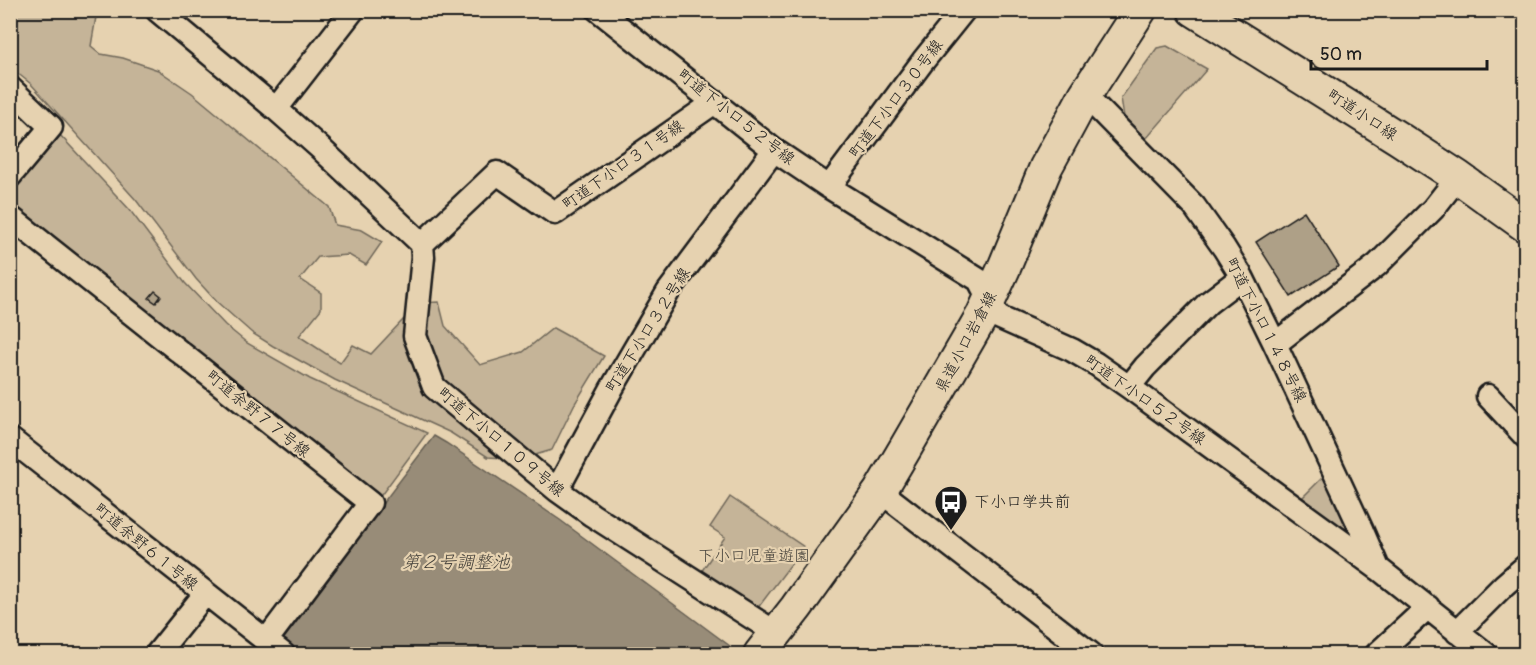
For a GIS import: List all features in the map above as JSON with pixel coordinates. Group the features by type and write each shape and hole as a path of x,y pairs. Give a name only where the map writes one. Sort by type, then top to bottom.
{"main road":[{"name":"県道小口岩倉線","path":"768,644 880,491 958,359 989,301 1046,167 1085,95 1140,10"},
{"name":"町道小口線","path":"1194,10 1335,97 1458,177 1526,226"}],"street":[{"path":"157,10 276,109 422,244"},
{"path":"276,109 353,10"},
{"name":"町道下小口５２号線","path":"598,10 774,150 829,188 979,280 999,317 1072,350 1130,387 1379,568 1486,654"},
{"name":"町道下小口３０号線","path":"829,188 923,61 964,10"},
{"path":"10,88 51,127 10,176"},
{"name":"町道下小口１４８号線","path":"1085,95 1194,206 1224,248 1242,277 1275,344 1379,568"},
{"name":"町道下小口３１号線","path":"422,244 497,173 555,213 715,102"},
{"name":"町道下小口３２号線","path":"557,490 612,388 668,292 774,150"},
{"path":"1275,344 1377,265 1433,209 1458,177"},
{"name":"町道余野７７号線","path":"10,217 370,503 274,648"},
{"name":"町道下小口１０９号線","path":"422,244 423,257 415,336 434,387 557,490 768,644"},
{"path":"1130,387 1145,368 1208,303 1242,277"},
{"path":"1488,396 1526,437"},
{"name":"町道余野６１号線","path":"10,439 274,648"},
{"path":"880,491 1090,654"},
{"path":"1457,632 1526,566"},
{"path":"157,654 205,594"},
{"path":"1377,654 1428,607"}],"green space":[{"path":"10,11 97,11 91,46 101,54 123,58 158,70 192,93 329,207 335,225 362,230 382,242 366,265 349,255 318,257 300,279 321,293 321,309 299,336 340,363 353,345 371,354 419,303 439,302 445,326 480,365 523,352 553,328 604,356 574,405 552,450 522,459 488,457 451,433 335,380 252,333 217,302 196,279 136,200 31,84 11,68"},
{"path":"1167,46 1207,69 1146,139 1124,117 1121,98 1157,48"},
{"path":"59,134 129,209 185,283 225,325 247,343 310,379 427,433 379,498 13,204 12,191"},
{"path":"1324,476 1350,532 1347,534 1300,500"},
{"name":"下小口児童遊園","path":"730,497 804,547 757,609 701,572 725,537 710,527"}],"water":[{"name":"第２号調整池","path":"434,436 560,520 730,646 723,654 299,654 284,643 284,633"}],"building":[{"path":"1304,211 1339,266 1291,297 1256,242"},
{"path":"155,291 161,296 156,303 149,298"}],"place":[{"name":"下小口学共前","path":"951,531"}]}
